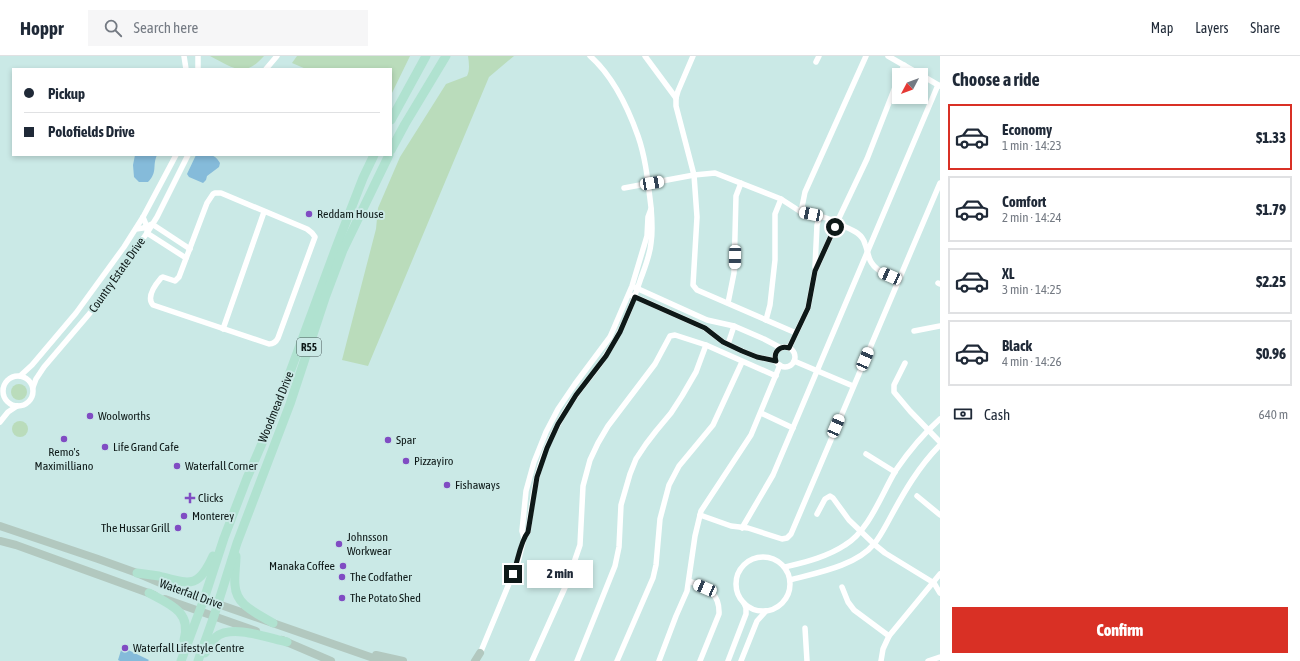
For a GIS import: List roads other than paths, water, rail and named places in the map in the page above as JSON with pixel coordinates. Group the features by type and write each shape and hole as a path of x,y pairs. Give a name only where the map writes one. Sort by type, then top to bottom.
{"main road":[{"path":"392,118 426,56"},
{"path":"392,148 446,56"},
{"name":"Woodmead Drive","path":"180,661 200,611 224,538 286,382 363,178 374,156"},
{"name":"Woodmead Drive","path":"199,661 237,543 290,404 343,250 389,156"},
{"name":"Waterfall Drive","path":"0,526 137,573 172,588 382,661"},
{"path":"137,573 175,581 193,582 204,574 213,555 224,538"},
{"name":"Waterfall Drive","path":"0,541 16,545 287,642 331,661"},
{"path":"237,543 234,579 237,595 244,605 273,623"},
{"path":"149,593 174,607 180,612 185,620 186,635 180,661"},
{"path":"199,661 214,640 221,634 227,632 244,632 287,642"},
{"path":"366,656 372,654 403,661"}],"street":[{"path":"184,56 186,68"},
{"path":"198,56 198,68"},
{"path":"267,68 277,56"},
{"path":"477,658 516,568 524,538 528,532 537,477 547,448 558,424 576,395 606,356 620,332 635,287 646,267 651,245 652,218 650,191 643,150 631,117 614,86 603,70 590,56"},
{"path":"645,56 650,59 676,98"},
{"path":"693,56 676,98 676,106 694,175 697,218 693,285 697,290 796,333"},
{"path":"802,212 804,192 866,56"},
{"path":"888,56 909,68"},
{"path":"742,528 773,475 867,250 939,86 928,79"},
{"path":"839,218 867,159 892,94"},
{"name":"Country Estate Drive","path":"20,376 32,365 76,313 136,229 175,156"},
{"name":"Country Estate Drive","path":"33,387 36,379 44,367 90,313 157,217 188,156"},
{"path":"624,188 694,175 715,173 781,199 802,212 832,220 839,218"},
{"path":"700,515 731,526 753,529 782,539 787,538 791,534 940,182"},
{"path":"728,303 734,273 736,196 741,183"},
{"path":"221,193 307,229 313,234 315,239 277,341 269,344 151,304 150,297 159,280 163,277 175,281 177,280 190,249 207,203 213,194 221,193"},
{"path":"766,320 770,305 775,260 775,214 781,199"},
{"path":"223,329 264,212"},
{"path":"789,348 808,308 815,271 817,225 820,216"},
{"path":"143,217 149,228 186,258"},
{"path":"839,218 842,222 841,226"},
{"path":"832,220 835,227"},
{"path":"835,227 839,228 841,226 860,235 865,243 870,260 876,268 882,273 898,280"},
{"path":"815,271 835,227"},
{"path":"136,229 149,228 190,249"},
{"path":"632,295 705,328 728,344 757,357 786,366 792,364 794,361 794,354 789,348 781,348 734,326 707,320 635,287"},
{"path":"705,328 707,320"},
{"path":"728,344 734,326"},
{"path":"914,331 940,326"},
{"path":"532,661 566,582 580,545 583,486 590,460 608,426 656,364 670,336 675,335 706,345 776,376"},
{"path":"577,661 615,566 619,547 620,505 636,459 656,431 671,414 696,372 706,345"},
{"path":"659,661 687,591 695,536 701,511 745,444 761,413 776,376 778,363 775,355 778,349 781,348"},
{"path":"794,361 853,386"},
{"path":"617,661 656,566 660,519 669,485 679,466 713,425 742,362"},
{"path":"790,580 816,573 852,560 874,544 912,481 940,443 894,392 894,385 905,363"},
{"path":"0,401 4,394 4,386 12,377 20,376 28,379 33,387 33,393 30,401 8,412 0,422"},
{"path":"4,394 9,402 18,406"},
{"path":"761,413 793,428"},
{"path":"785,567 811,560 846,545 861,532 895,472 906,456 928,430 940,419"},
{"path":"866,454 895,472"},
{"path":"817,514 825,499 830,496 849,520 874,544 885,553 934,582 940,593"},
{"path":"917,496 940,515"},
{"path":"728,661 746,614 746,608 738,594 736,586 739,571 750,560 757,557 772,558 785,567 790,580 790,586 786,598 778,607 766,611 756,621 741,661"},
{"path":"881,661 883,649 889,636 940,574"},
{"path":"689,581 711,591 716,596 720,608 700,661"},
{"path":"842,588 848,602 854,610 889,636"},
{"path":"744,603 753,609 766,611"},
{"path":"805,628 807,661"},
{"path":"928,661 940,657"}],"water":[{"path":"135,156 157,156 153,175 148,182 139,182 134,177 133,165"},
{"path":"196,156 213,156 218,159 220,163 219,167 207,176 203,183 189,177 187,174"},
{"path":"122,647 149,660 120,661 118,660"}],"place":[{"name":"Reddam House","path":"309,214"},
{"name":"Woolworths","path":"90,416"},
{"name":"Remo's Maximilliano","path":"64,439"},
{"name":"Spar","path":"388,440"},
{"name":"Life Grand Cafe","path":"105,447"},
{"name":"Pizzayiro","path":"406,461"},
{"name":"Waterfall Corner","path":"177,466"},
{"name":"Fishaways","path":"447,485"},
{"name":"Clicks","path":"190,498"},
{"name":"Monterey","path":"184,516"},
{"name":"The Hussar Grill","path":"178,528"},
{"name":"Johnsson Workwear","path":"339,544"},
{"name":"Manaka Coffee","path":"343,566"},
{"name":"The Codfather","path":"342,577"},
{"name":"The Potato Shed","path":"342,598"},
{"name":"Waterfall Lifestyle Centre","path":"125,648"}]}
